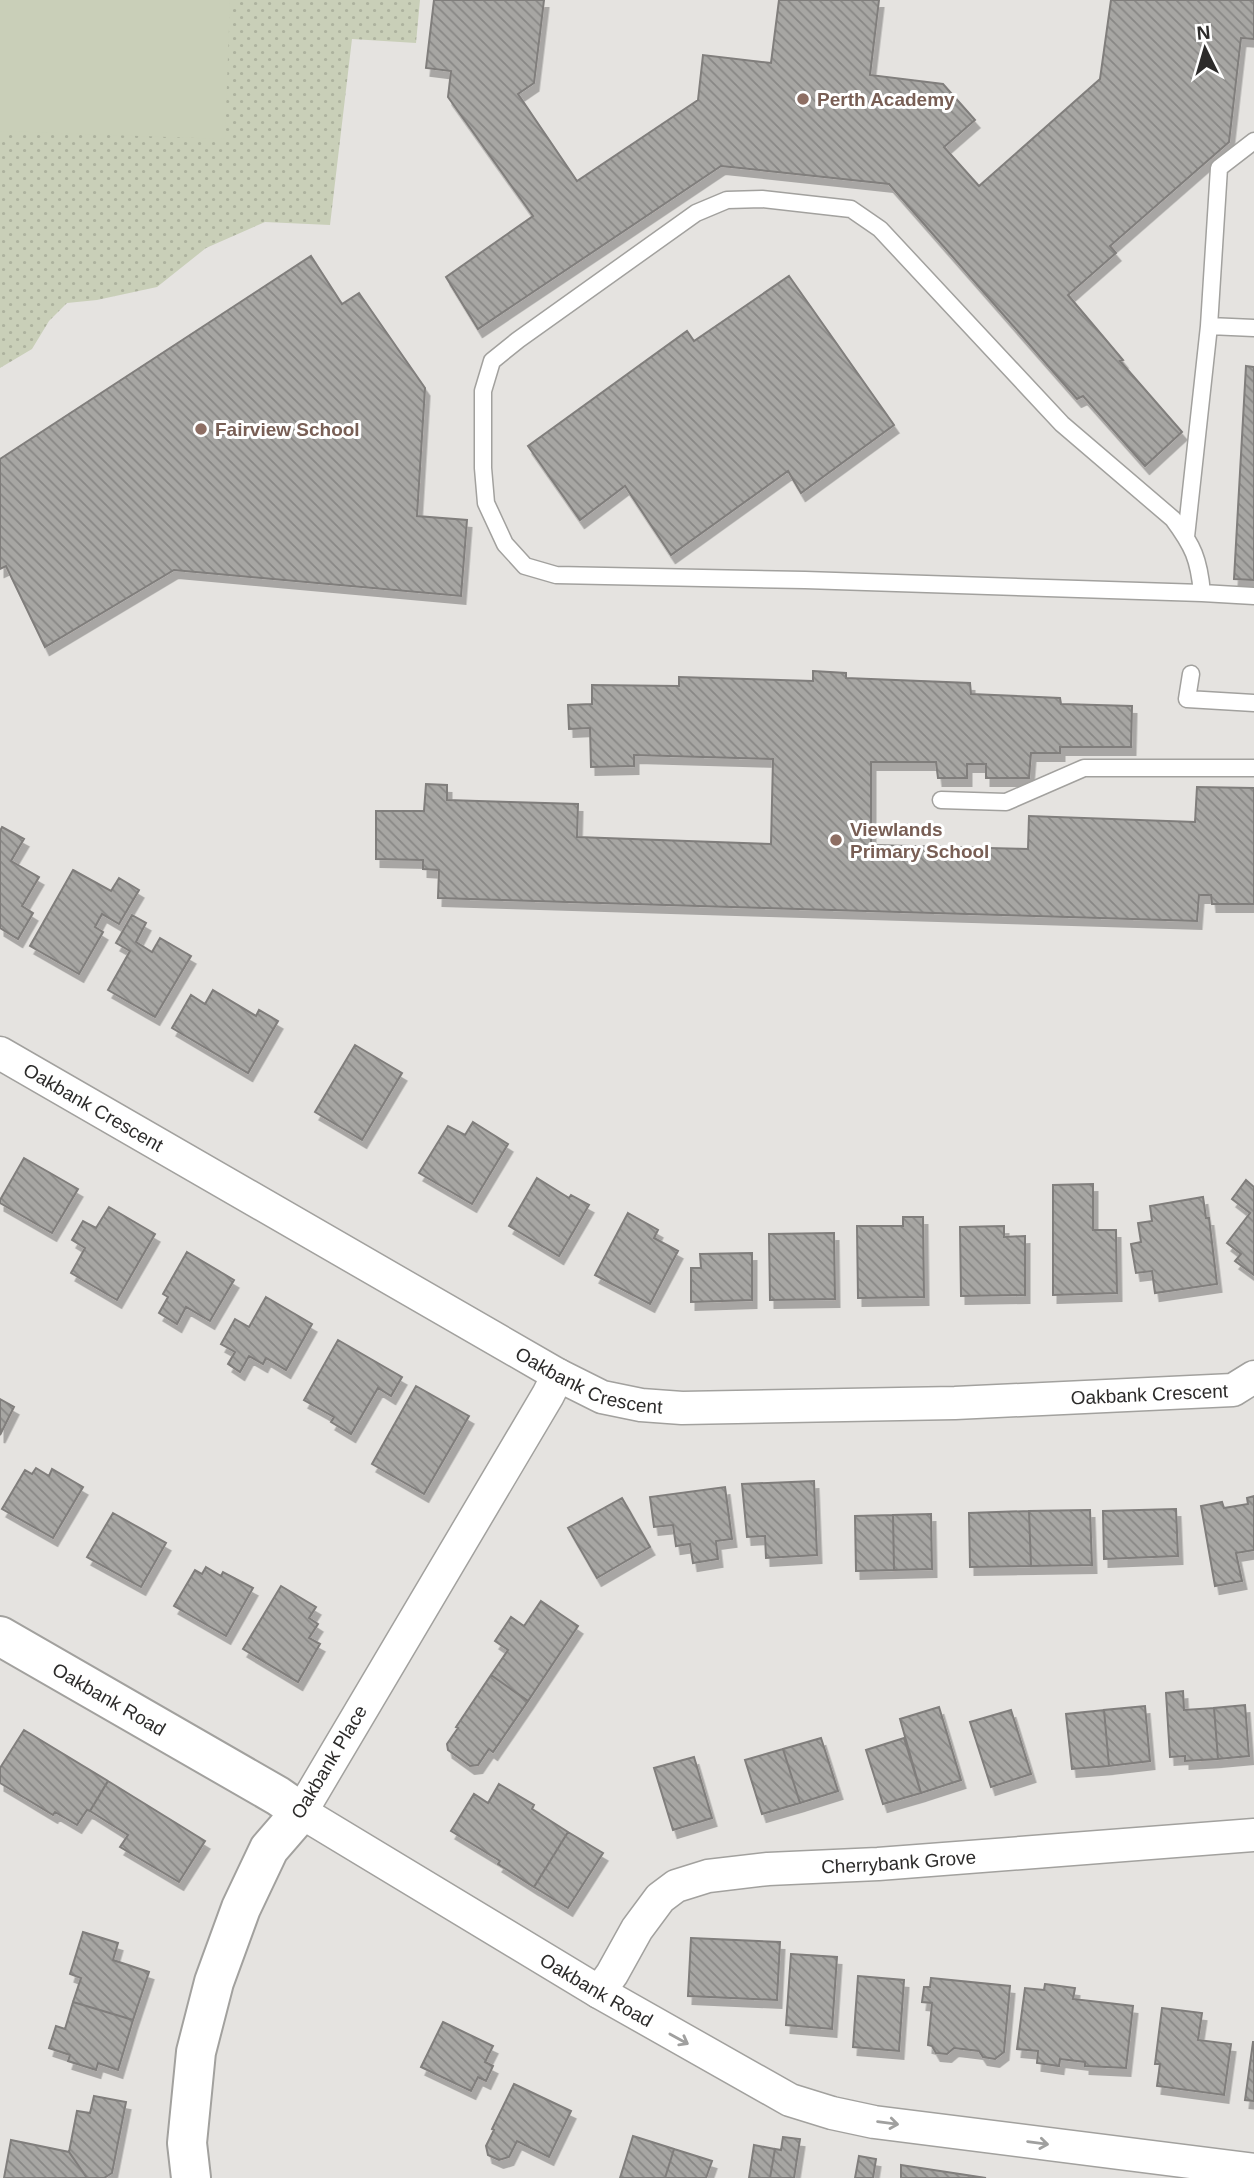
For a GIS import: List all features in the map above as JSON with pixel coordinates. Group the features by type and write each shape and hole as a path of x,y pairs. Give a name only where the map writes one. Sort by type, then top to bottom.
{"street":[{"name":"Oakbank Crescent","path":"0,1053 558,1375 603,1397 641,1405 682,1408 954,1403 1233,1390 1254,1377"},
{"name":"Oakbank Place","path":"191,2178 187,2143 196,2052 214,1982 241,1908 269,1849 301,1812 558,1375"},
{"name":"Oakbank Road","path":"0,1636 301,1812 599,1992 790,2100 874,2122 1254,2170"},
{"name":"Cherrybank Grove","path":"599,1992 637,1929 660,1898 676,1886 708,1876 768,1869 878,1864 1254,1836"}],"lane":[{"path":"1186,537 1209,326 1219,168 1254,141"},
{"path":"1202,593 1197,557 1173,519 1062,424 880,229 851,209 762,199 727,200 696,213 492,361 483,391 486,503 505,544 525,566 556,575 819,580 1254,596"},
{"path":"1209,326 1254,328"},
{"path":"1191,674 1186,705 1254,703"},
{"path":"941,800 1006,802 1084,768 1254,768"}],"green space":[{"path":"0,0 420,0 416,43 352,39 330,225 265,222 206,248 157,287 97,300 67,303 49,321 32,349 0,368"},
{"path":"0,0 230,0 225,139 0,131"}],"building":[{"path":"434,0 544,0 534,83 518,94 577,181 698,100 703,55 771,63 779,0 879,0 870,75 943,84 975,120 944,147 979,186 1100,79 1111,0 1254,0 1254,39 1241,38 1229,142 1110,246 1116,253 1068,295 1123,360 1120,361 1182,432 1145,466 1083,396 1077,399 889,184 721,166 478,329 446,277 533,216 448,97 451,71 426,68"},
{"path":"311,256 342,304 359,293 425,388 417,516 467,520 461,596 174,570 45,647 6,566 0,569 0,459"},
{"path":"789,276 894,425 801,493 788,471 671,555 625,486 580,520 528,446 687,331 694,341"},
{"path":"1246,366 1254,367 1254,580 1234,579"},
{"path":"813,671 846,673 846,678 970,683 971,694 1060,698 1061,704 1132,706 1131,747 1060,747 1060,753 1031,753 1029,778 986,778 986,764 967,764 967,778 938,778 936,762 871,762 871,845 1028,849 1029,816 1195,822 1197,787 1254,788 1254,904 1212,904 1211,895 1199,895 1197,921 438,898 439,870 423,869 423,860 376,859 376,811 424,811 426,784 447,785 447,800 578,804 577,837 771,844 773,759 634,755 634,766 591,767 590,728 569,729 568,705 592,704 592,685 679,686 679,677 813,681"},
{"path":"2,827 24,839 11,861 39,877 22,906 33,913 18,939 0,928"},
{"path":"73,870 111,891 119,878 139,890 119,924 102,914 95,927 103,932 79,974 30,946"},
{"path":"132,915 146,923 136,942 152,952 160,938 191,956 155,1017 108,990 130,951 116,943"},
{"path":"213,990 256,1016 259,1010 278,1021 248,1073 172,1028 191,995 205,1004"},
{"path":"355,1045 402,1073 362,1140 315,1112"},
{"path":"473,1122 508,1144 472,1204 419,1173 448,1126 465,1135"},
{"path":"24,1158 78,1189 52,1233 0,1203"},
{"path":"537,1178 569,1198 571,1195 589,1205 559,1256 509,1226"},
{"path":"1246,1180 1254,1187 1254,1275 1235,1261 1241,1254 1227,1243 1250,1213 1232,1199"},
{"path":"1093,1184 1093,1230 1116,1230 1117,1293 1053,1295 1053,1185"},
{"path":"1203,1197 1206,1218 1209,1218 1217,1284 1155,1293 1152,1271 1136,1273 1131,1244 1141,1242 1138,1223 1152,1221 1150,1206"},
{"path":"109,1207 155,1234 117,1300 71,1273 85,1248 72,1240 83,1221 96,1228"},
{"path":"628,1213 658,1230 654,1238 678,1251 650,1304 595,1275"},
{"path":"903,1217 923,1217 924,1297 858,1298 857,1226 903,1226"},
{"path":"1004,1226 1004,1237 1025,1236 1025,1295 961,1296 960,1227"},
{"path":"834,1233 835,1299 770,1300 769,1234"},
{"path":"187,1252 234,1280 210,1321 186,1307 177,1324 159,1313 168,1297 163,1294"},
{"path":"752,1253 752,1300 691,1302 691,1268 701,1268 700,1254"},
{"path":"266,1297 312,1324 286,1370 266,1358 263,1364 249,1356 240,1372 228,1364 235,1352 221,1344 235,1319 249,1327"},
{"path":"338,1340 402,1377 391,1396 378,1388 351,1434 331,1422 334,1417 304,1400"},
{"path":"416,1386 469,1416 424,1494 372,1464"},
{"path":"0,1399 14,1407 0,1435"},
{"path":"36,1468 49,1476 52,1469 83,1487 53,1538 2,1509 25,1470 32,1474"},
{"path":"814,1481 817,1555 766,1558 765,1536 747,1537 742,1484"},
{"path":"725,1487 732,1539 716,1541 718,1559 693,1563 690,1544 676,1546 673,1525 654,1527 650,1497"},
{"path":"1254,1496 1254,1550 1236,1553 1242,1581 1215,1586 1201,1506 1222,1502 1224,1508 1248,1504 1247,1498"},
{"path":"622,1498 650,1547 597,1578 568,1528"},
{"path":"1176,1509 1178,1556 1104,1559 1103,1511"},
{"path":"1090,1510 1092,1565 1031,1566 1029,1511"},
{"path":"1029,1511 1031,1566 970,1567 969,1513"},
{"path":"113,1513 166,1543 141,1587 87,1557"},
{"path":"931,1514 932,1569 894,1570 893,1515"},
{"path":"893,1515 894,1570 856,1571 855,1516"},
{"path":"206,1567 221,1576 223,1572 253,1588 226,1636 174,1606 195,1570 202,1574"},
{"path":"281,1586 316,1607 309,1618 318,1624 309,1638 320,1644 298,1682 243,1649"},
{"path":"541,1601 578,1626 528,1701 491,1675 508,1650 495,1641 511,1617 524,1626"},
{"path":"491,1675 528,1701 493,1752 489,1749 478,1765 470,1766 448,1750 447,1744"},
{"path":"1183,1691 1184,1710 1214,1708 1218,1759 1185,1761 1185,1756 1170,1757 1166,1693"},
{"path":"1245,1705 1249,1756 1218,1759 1214,1708"},
{"path":"1145,1706 1150,1761 1109,1766 1104,1710"},
{"path":"939,1707 961,1780 921,1793 900,1719"},
{"path":"1011,1710 1031,1774 991,1787 970,1722"},
{"path":"1104,1710 1109,1766 1072,1769 1066,1714"},
{"path":"24,1730 108,1781 90,1811 87,1810 77,1825 55,1812 53,1815 0,1783 0,1768"},
{"path":"821,1738 838,1791 800,1803 783,1749"},
{"path":"904,1738 921,1793 883,1804 866,1750"},
{"path":"783,1749 800,1803 762,1814 745,1760"},
{"path":"694,1757 712,1818 673,1830 654,1768"},
{"path":"108,1781 205,1841 179,1882 120,1847 128,1835 90,1811"},
{"path":"499,1784 534,1805 532,1809 568,1832 534,1887 498,1864 500,1861 451,1831 474,1794 488,1803"},
{"path":"568,1832 603,1853 568,1908 534,1887"},
{"path":"83,1932 118,1943 113,1960 149,1972 133,2020 73,2002 81,1978 70,1974"},
{"path":"691,1938 780,1942 777,2000 688,1996"},
{"path":"791,1954 837,1957 832,2029 786,2025"},
{"path":"858,1976 904,1980 899,2051 853,2047"},
{"path":"931,1978 1010,1986 1004,2052 995,2059 983,2057 979,2051 954,2048 947,2054 936,2053 932,2046 928,2045 932,2003 922,2002 924,1987 930,1987"},
{"path":"1045,1984 1075,1988 1073,1999 1133,2006 1126,2068 1085,2066 1085,2062 1060,2059 1059,2066 1037,2063 1038,2051 1017,2049 1025,1988 1044,1990"},
{"path":"73,2002 133,2020 118,2070 98,2063 96,2070 68,2061 70,2055 49,2048 56,2026 65,2029"},
{"path":"1162,2008 1202,2013 1198,2040 1231,2044 1224,2095 1157,2086 1160,2064 1155,2064"},
{"path":"443,2022 493,2046 485,2062 493,2066 486,2081 478,2077 471,2091 421,2067"},
{"path":"1254,2042 1254,2101 1245,2100"},
{"path":"514,2084 571,2111 549,2157 517,2141 509,2157 499,2160 488,2155 486,2146 494,2130 492,2129"},
{"path":"94,2096 126,2102 112,2173 104,2178 87,2178 69,2152 77,2111 90,2113"},
{"path":"633,2136 674,2149 665,2178 620,2178"},
{"path":"783,2137 800,2139 794,2178 770,2178 775,2149 781,2150"},
{"path":"11,2140 69,2152 87,2178 4,2178"},
{"path":"754,2145 775,2149 770,2178 749,2178"},
{"path":"674,2149 712,2161 706,2178 665,2178"},
{"path":"859,2156 876,2159 873,2178 855,2178"},
{"path":"901,2165 986,2178 901,2178"}],"place":[{"name":"Perth Academy","path":"803,99"},
{"name":"Fairview School","path":"201,429"},
{"name":"Viewlands Primary School","path":"836,840"}]}
